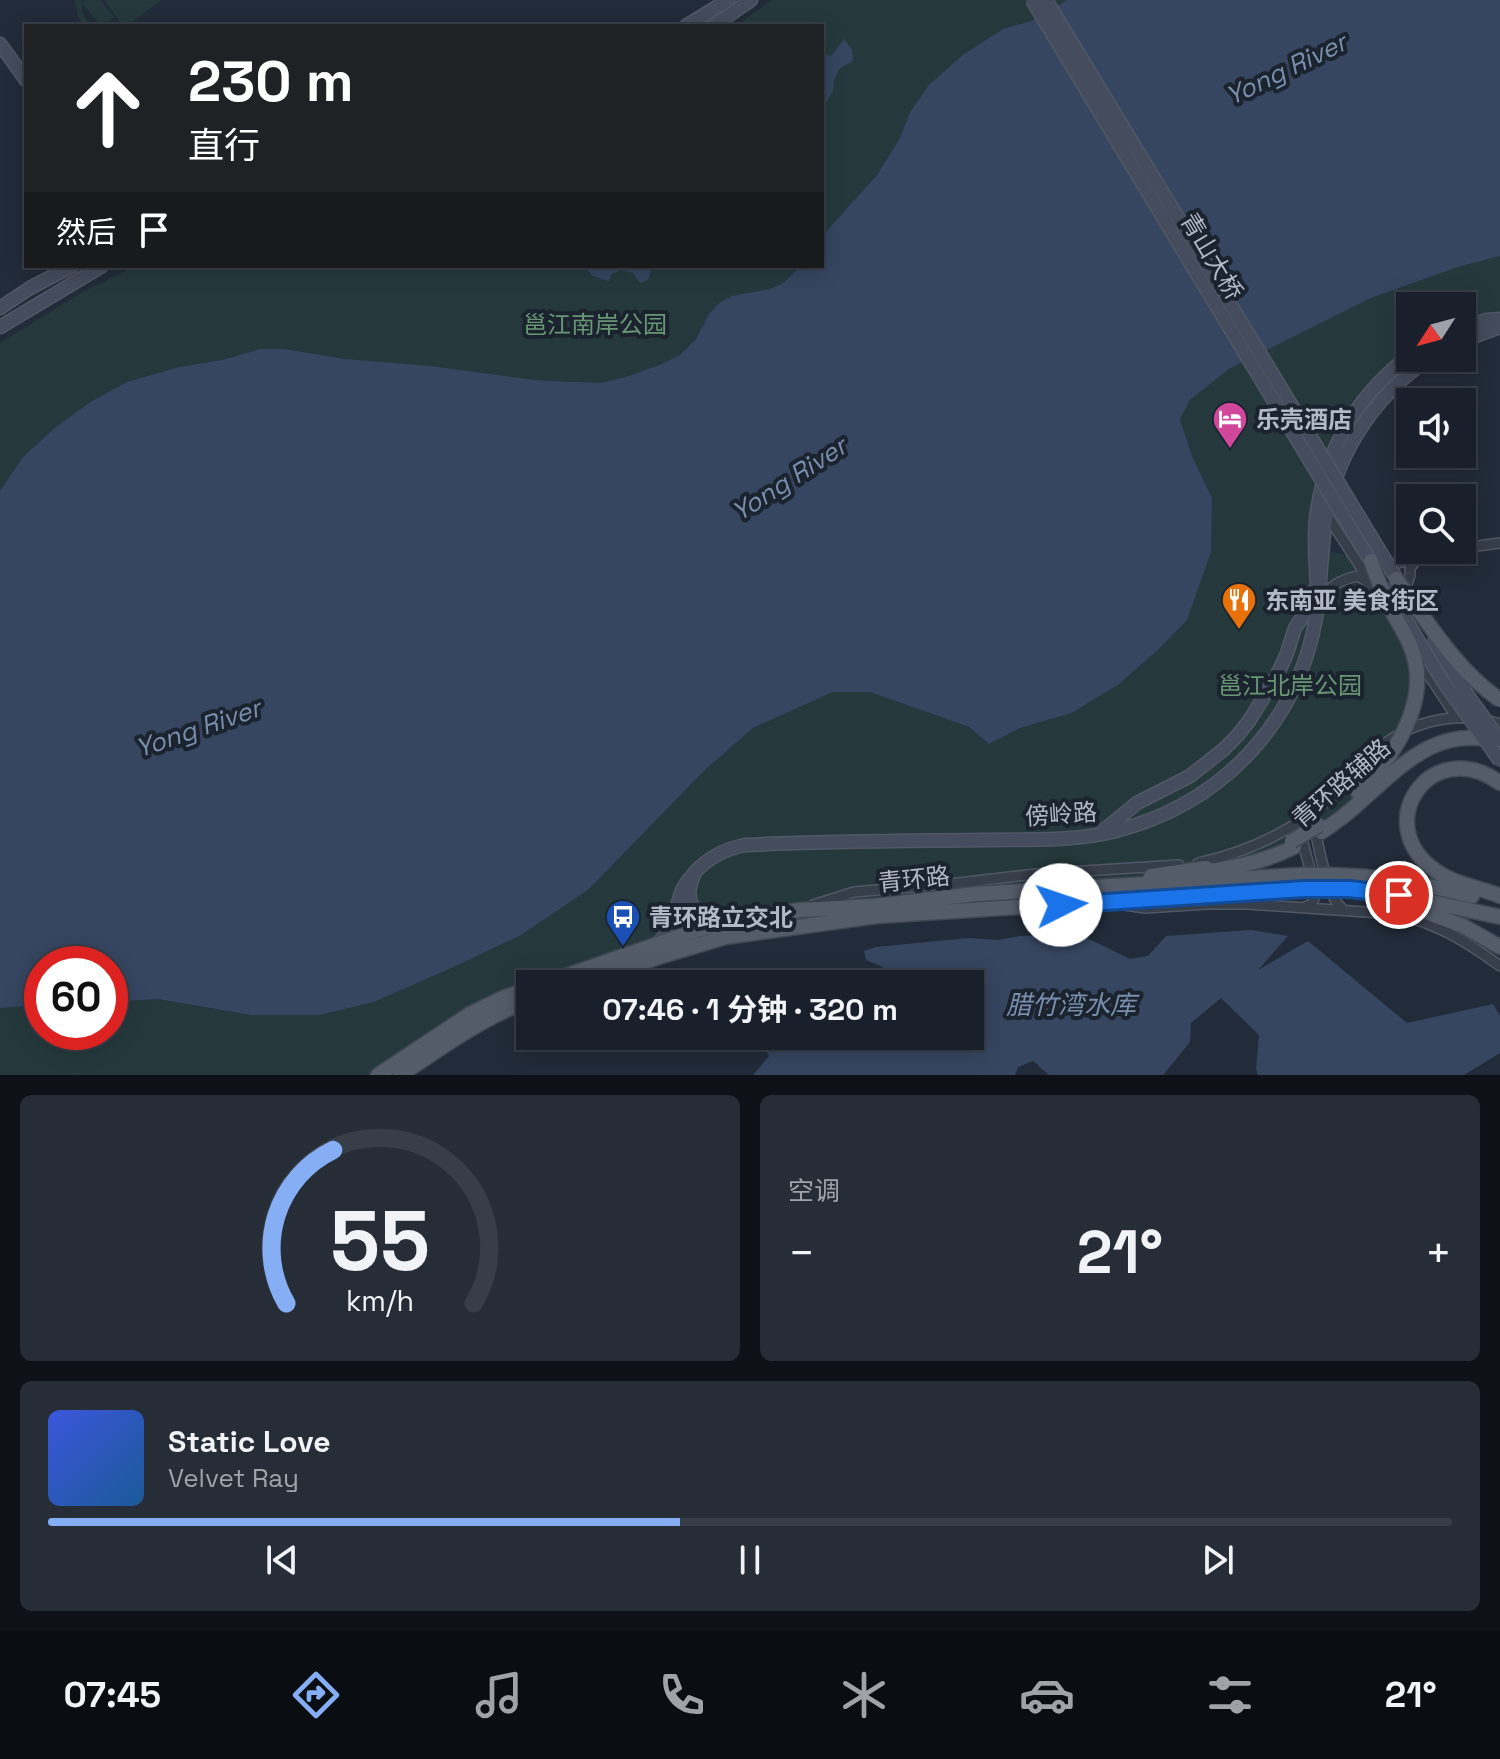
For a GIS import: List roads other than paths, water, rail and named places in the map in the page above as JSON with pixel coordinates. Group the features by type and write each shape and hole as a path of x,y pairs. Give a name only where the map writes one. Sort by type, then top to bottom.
{"main road":[{"path":"689,24 728,0"},
{"path":"716,24 751,0"},
{"name":"青山大桥","path":"1032,0 1360,531"},
{"name":"青山大桥","path":"1046,0 1360,531"},
{"path":"0,44 24,77"},
{"path":"0,308 68,268"},
{"path":"0,327 99,268"},
{"path":"1476,323 1500,319"},
{"path":"1476,336 1500,327"},
{"name":"傍岭路","path":"1318,605 1318,505 1333,452 1354,411 1396,366"},
{"name":"傍岭路","path":"695,872 723,851 745,845 1049,839 1113,832 1172,811 1212,786 1246,758 1262,740 1294,690 1314,633 1327,515 1338,476 1367,419 1380,401 1412,372"},
{"path":"1360,531 1365,571 1500,761"},
{"path":"1360,531 1398,577 1455,659 1476,682 1500,700"},
{"path":"1093,834 1112,824 1137,803 1174,786 1198,770 1223,750 1249,721 1275,679 1295,628 1311,604 1317,548"},
{"path":"1320,828 1362,789 1400,741 1416,696 1417,675 1411,647 1388,603 1365,571"},
{"path":"1398,577 1460,683 1500,741"},
{"path":"1022,892 1061,883 1229,868 1264,859 1291,840 1351,810 1408,760 1434,744 1469,737 1500,741"},
{"path":"1500,783 1468,769 1451,769 1437,774 1415,792 1407,823 1413,847 1433,869 1447,878 1500,896"},
{"path":"695,872 688,889 695,908 708,916 742,919"},
{"path":"652,947 668,933 683,888 695,872"},
{"path":"1303,882 1380,877 1500,902"},
{"name":"青环路","path":"584,970 701,929 800,910 875,906 975,894 1303,882"},
{"name":"青环路","path":"620,970 735,935 877,916 1101,902 1303,882"},
{"path":"1334,882 1424,910 1463,926 1500,947"},
{"path":"1357,890 1414,898 1500,917"},
{"path":"378,1075 465,1016 516,993"},
{"path":"400,1075 476,1024 516,1006"}],"street":[{"path":"1338,476 1454,667 1496,723"},
{"path":"1327,515 1365,571 1365,580 1378,594 1457,718"},
{"path":"1476,546 1500,543"},
{"path":"1318,605 1331,586 1342,579 1365,571 1398,577 1410,575 1412,564"},
{"path":"1398,577 1413,564"},
{"name":"青环路辅路","path":"800,910 854,892 1036,874 1196,864 1291,840 1317,809 1390,739 1427,722 1457,718 1496,723"},
{"path":"1317,809 1313,824 1331,892 1338,906 1344,910"},
{"path":"1291,840 1295,830 1300,834 1316,892 1312,904 1305,907"},
{"path":"1101,902 1145,908 1227,904 1395,914 1430,924 1453,935 1500,966"}],"water":[{"name":"Yong River","path":"1067,0 1500,0 1500,256 1458,267 1371,298 1229,369 1190,400 1180,419 1192,456 1212,498 1211,552 1187,620 1160,648 1119,684 1072,713 1020,728 989,744 969,727 870,692 833,692 753,728 705,770 588,890 521,935 374,1002 319,1015 251,1015 158,999 128,1001 128,946 24,946 24,1006 0,1008 0,491 23,457 56,427 92,401 127,382 260,349 285,349 345,359 430,366 534,380 600,383 662,364 680,355 696,339 709,314 719,303 732,296 770,289 783,283 799,268 824,268 824,234 877,175 900,138 910,112 929,85 964,54 1003,29 1031,21"},
{"path":"844,39 852,50 853,61 839,69 833,91 824,104 824,54 831,56"},
{"path":"586,268 649,268 651,271 648,280 640,283 633,273 622,270 612,274 609,281 592,276"},
{"name":"腊竹湾水库","path":"1251,930 1288,936 1258,970 1308,941 1407,1023 1493,1004 1500,1016 1500,1053 1464,1075 1258,1075 1259,1035 1221,998 1191,1023 1190,1042 1163,1075 1049,1075 1033,1061 1018,1067 1015,1075 753,1075 769,1056 766,1050 984,1050 984,970 889,970 866,960 864,951 876,947 968,938 998,940 1051,935 1089,939 1130,959 1148,956 1166,936"}],"place":[{"name":"乐壳酒店","path":"1230,450"},
{"name":"东南亚 美食街区","path":"1239,631"},
{"name":"青环路立交北","path":"623,948"}],"park label":[{"name":"邕江南岸公园","path":"595,324"},
{"name":"邕江北岸公园","path":"1290,685"}]}
